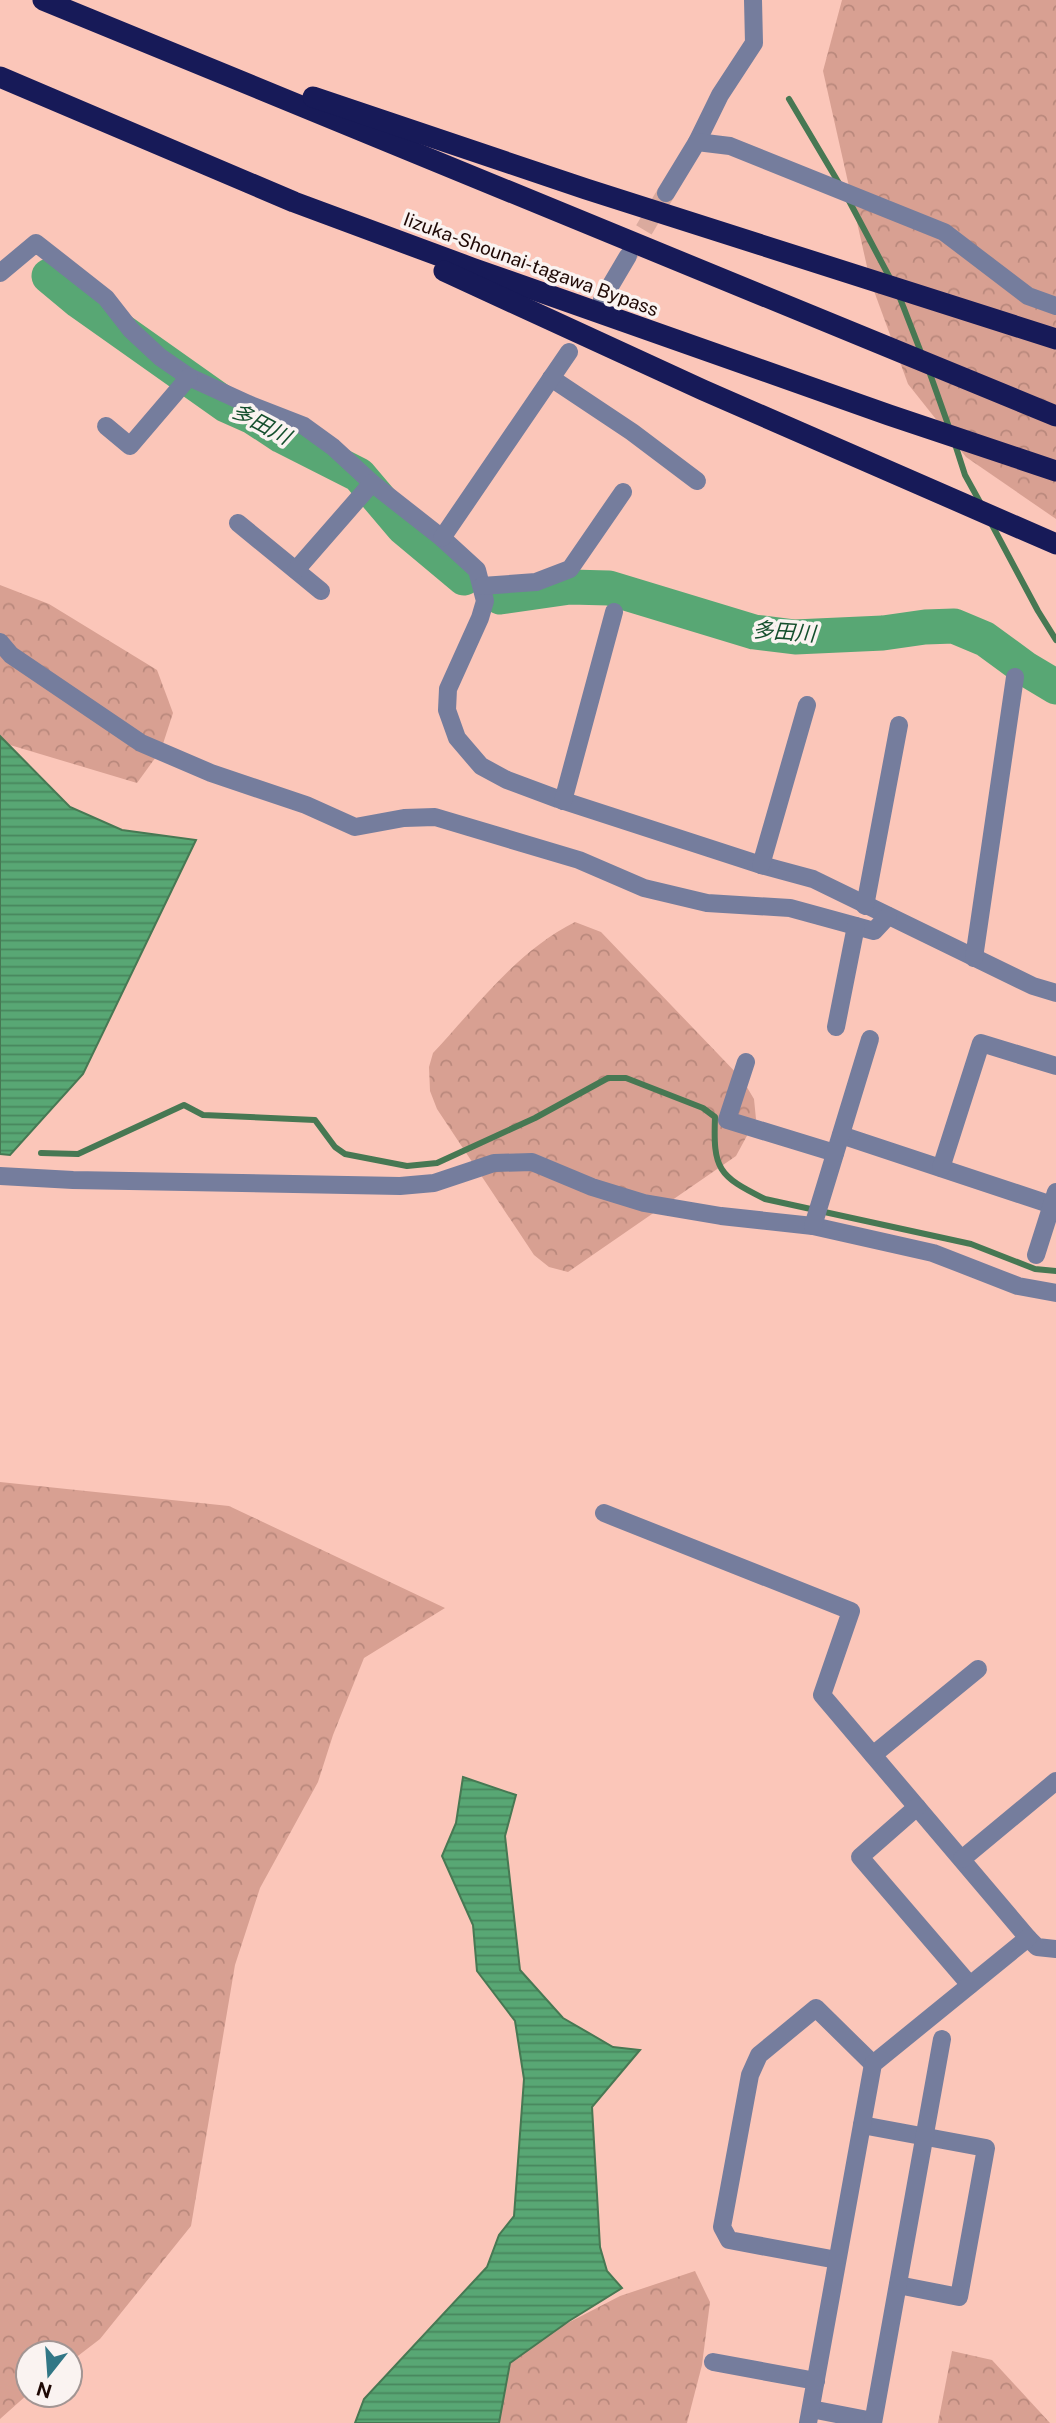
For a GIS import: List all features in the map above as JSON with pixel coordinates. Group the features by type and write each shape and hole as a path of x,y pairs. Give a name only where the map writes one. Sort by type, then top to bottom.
{"highway":[{"path":"43,0 1056,416"},
{"path":"125,34 586,189 1056,339"},
{"name":"Iizuka-Shounai-tagawa Bypass","path":"0,77 294,202 472,268 1056,471"},
{"path":"294,202 703,390 1056,544"}],"street":[{"path":"666,193 697,142 720,95 754,43 752,0"},
{"path":"697,142 730,146 944,232 1028,296 1056,306"},
{"path":"0,273 36,243 106,298 131,330 160,357 189,377 247,404 304,426 333,447 477,570 485,601 448,689 447,710 457,738 481,766 507,780 563,801 761,865 813,879 1032,986 1056,993"},
{"path":"602,300 628,256"},
{"path":"442,538 569,352"},
{"path":"106,426 130,446 189,377"},
{"path":"551,379 632,432 697,481"},
{"path":"296,570 372,483"},
{"path":"482,586 536,582 570,569 623,492"},
{"path":"238,523 321,592"},
{"path":"563,801 614,612"},
{"path":"0,642 11,655 141,743 211,773 306,805 355,827 404,818 435,817 579,860 644,888 707,903 790,908 874,931 888,916"},
{"path":"974,958 1016,677"},
{"path":"761,865 807,705"},
{"path":"865,906 899,725"},
{"path":"836,1027 856,926"},
{"path":"813,1226 870,1039"},
{"path":"942,1168 981,1042 1056,1066"},
{"path":"746,1062 727,1120 835,1153"},
{"path":"841,1135 942,1168 1054,1198 1036,1255"},
{"path":"0,1176 400,1186 434,1183 494,1163 532,1162 592,1187 645,1203 720,1216 813,1226 933,1253 1018,1286 1056,1293"},
{"path":"604,1513 851,1611 822,1695 1028,1938 1037,1947 1056,1949"},
{"path":"873,1755 978,1669"},
{"path":"961,1859 1056,1781"},
{"path":"917,1807 860,1857 970,1985"},
{"path":"942,2039 873,2422 810,2416 873,2064 1028,1938"},
{"path":"837,2260 729,2240 722,2227 750,2075 759,2055 816,2008 873,2064"},
{"path":"862,2125 986,2148 959,2297 898,2285"},
{"path":"713,2362 816,2381"}],"green space":[{"path":"842,0 1056,0 1056,519 966,457 908,384 870,280 823,71"},
{"path":"0,585 49,604 157,670 173,713 161,750 137,783 0,742"},
{"path":"575,922 601,932 742,1079 754,1099 756,1119 736,1156 568,1272 549,1267 534,1255 437,1109 430,1091 429,1067 433,1053 516,964 554,934"},
{"path":"0,1482 229,1506 445,1608 364,1658 333,1735 318,1782 260,1888 235,1965 191,2226 100,2339 84,2351 84,2339 14,2339 14,2406 0,2419"},
{"path":"695,2271 710,2302 702,2365 687,2423 497,2423 506,2366 531,2342 620,2296"},
{"path":"952,2351 992,2360 1050,2423 938,2423"}],"shaded area":[{"path":"0,736 70,807 122,830 196,840 83,1074 10,1155 0,1154"},
{"path":"463,1777 516,1795 505,1836 520,1970 563,2018 613,2047 640,2050 592,2107 600,2247 607,2271 622,2288 510,2363 499,2423 355,2423 364,2399 487,2267 499,2235 514,2216 524,2079 515,2021 477,1971 473,1925 442,1856 456,1823"}],"waterway":[{"path":"789,99 840,185"},
{"path":"847,197 891,280"},
{"name":"多田川","path":"49,276 79,301 226,405 359,475 403,527 464,578"},
{"path":"898,293 922,355"},
{"path":"929,371 950,430"},
{"path":"955,444 965,475 981,504"},
{"path":"991,523 1056,640"},
{"name":"多田川","path":"500,597 570,587 609,588 754,632 795,637 954,626 985,639 1056,687"},
{"path":"41,1153 78,1154 184,1105 203,1115 315,1120 335,1147 345,1154 407,1166 437,1163 535,1118 608,1078 626,1078 703,1108 715,1117 715,1149 722,1169 737,1184 765,1199 971,1244 1035,1269 1056,1271"}],"tunnel":[{"path":"630,253 666,193"}]}
